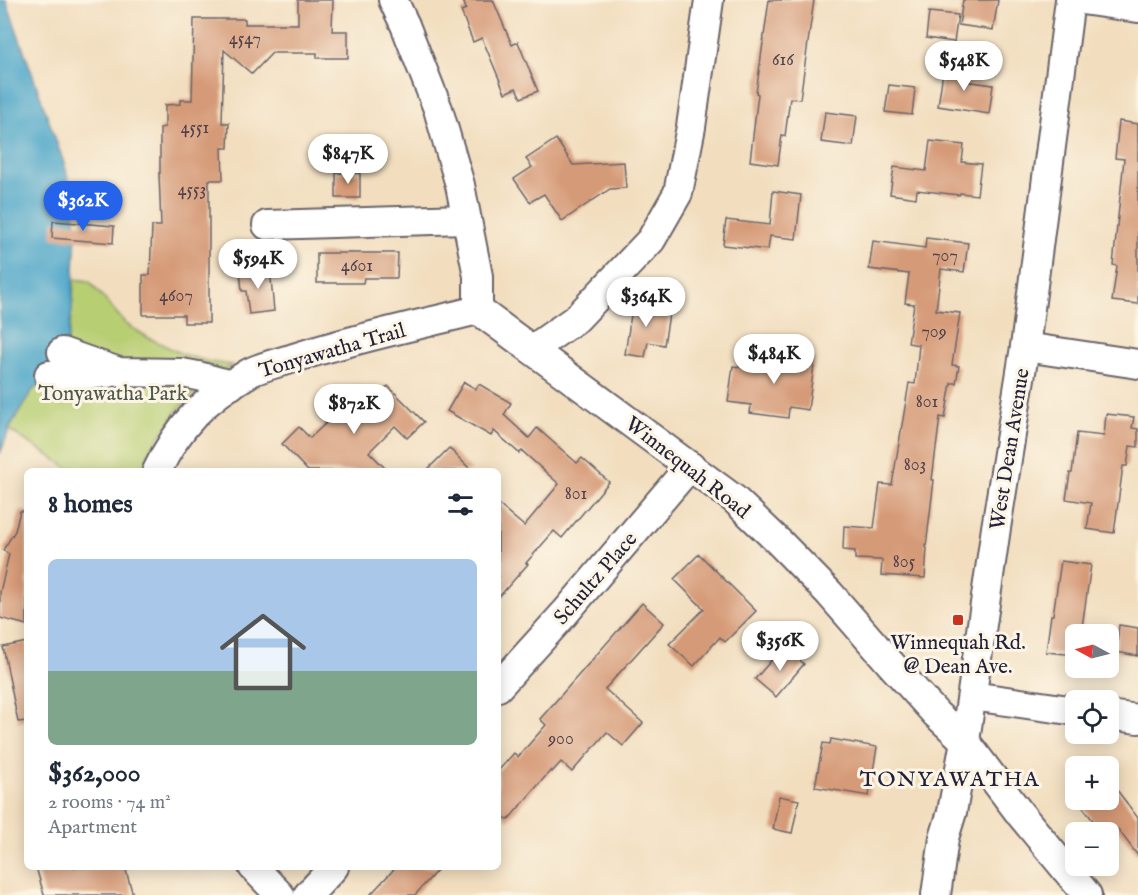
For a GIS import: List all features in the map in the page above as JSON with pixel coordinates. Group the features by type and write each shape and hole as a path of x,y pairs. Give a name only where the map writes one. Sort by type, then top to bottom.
{"street":[{"path":"393,0 438,109 460,185 478,276 478,310"},
{"path":"533,349 577,318 651,240 678,193 691,128 709,0"},
{"name":"West Dean Avenue","path":"936,895 944,838 952,812 966,741 996,528 1025,347 1070,0"},
{"path":"1082,0 1138,8"},
{"path":"267,225 466,219"},
{"name":"Winnequah Road","path":"478,310 734,499 780,543 829,592 936,714 966,741 1087,895"},
{"name":"Tonyawatha Trail","path":"158,468 185,424 207,402 251,372 322,349 478,310"},
{"path":"1025,347 1138,364"},
{"path":"56,363 119,372 182,373 231,386"},
{"name":"Schultz Place","path":"501,684 565,613 690,466"},
{"path":"972,696 1065,709"},
{"path":"1119,716 1138,719"},
{"path":"255,870 280,895"},
{"path":"308,895 331,870"}],"green space":[{"name":"Tonyawatha Park","path":"74,279 89,281 126,324 149,338 182,354 232,365 201,387 180,407 150,450 143,468 68,468 9,430 31,392 54,370 68,338"}],"water":[{"path":"0,0 6,0 65,166 74,202 76,232 72,310 68,338 54,370 31,392 11,425 0,454"}],"building":[{"path":"298,0 333,0 332,31 348,31 348,58 317,58 317,53 272,53 252,74 224,50 222,123 229,123 228,148 222,148 223,180 209,180 209,323 184,323 184,315 143,315 143,275 150,275 152,226 161,226 160,128 165,127 165,105 180,104 180,100 192,100 194,19 245,19 245,24 298,24"},
{"path":"463,0 493,0 512,45 518,42 538,91 521,98 516,88 505,93 482,38 473,42 461,11 466,9"},
{"path":"769,0 814,0 800,99 790,98 778,165 750,161 758,94 756,93"},
{"path":"963,0 998,0 993,30 959,25"},
{"path":"929,12 958,15 954,42 926,38"},
{"path":"944,65 966,69 964,81 993,85 989,114 938,106"},
{"path":"889,85 915,88 912,115 885,112"},
{"path":"825,112 857,116 853,146 821,142"},
{"path":"1119,121 1138,124 1138,304 1112,301 1117,266 1113,265 1124,159 1115,158"},
{"path":"556,139 573,165 624,162 626,188 610,189 562,221 544,194 530,202 514,179 532,167 526,159"},
{"path":"930,141 964,145 962,162 981,164 977,195 917,190 916,198 890,194 894,167 926,171"},
{"path":"336,173 360,173 360,198 336,198"},
{"path":"773,191 801,195 796,239 770,236 768,250 723,245 726,220 770,225"},
{"path":"53,221 114,226 113,243 52,238"},
{"path":"926,238 968,243 964,272 941,269 936,310 960,313 952,365 959,366 956,383 951,383 945,418 940,417 932,480 934,480 926,547 925,578 881,575 882,560 855,559 855,551 843,550 844,526 874,528 880,484 892,485 909,383 915,384 919,345 908,343 914,304 905,303 909,274 869,269 873,241 925,248"},
{"path":"317,253 398,253 397,278 364,278 363,283 317,283"},
{"path":"270,268 274,311 249,314 246,291 242,291 240,271"},
{"path":"633,302 670,308 664,345 648,342 645,357 625,354"},
{"path":"764,351 815,358 808,410 789,407 788,418 750,413 751,405 728,402 733,366 762,370"},
{"path":"464,382 476,389 479,384 511,403 504,415 529,438 537,428 577,463 582,458 609,482 562,538 554,531 501,595 501,507 524,526 559,484 522,451 519,453 494,431 491,436 447,411"},
{"path":"388,386 424,422 407,438 395,426 369,452 385,468 305,468 282,444 299,427 310,438 343,407 351,415 380,388 383,391"},
{"path":"1106,414 1134,417 1132,428 1138,429 1138,447 1130,446 1127,466 1123,466 1114,533 1087,529 1091,503 1066,499 1077,433 1104,436"},
{"path":"449,448 469,468 429,468"},
{"path":"20,511 24,511 24,624 0,618 0,592 9,554 3,550 15,531"},
{"path":"699,554 756,611 725,642 720,637 694,666 669,644 704,609 674,579"},
{"path":"1061,561 1091,565 1082,624 1065,624 1065,654 1046,652 1051,615 1053,615"},
{"path":"642,603 664,623 605,689 643,723 623,746 607,732 572,772 561,762 552,772 551,770 508,820 501,814 501,768 514,753 518,757 546,725 540,719"},
{"path":"1119,625 1138,628 1138,656 1119,653"},
{"path":"24,643 24,721 18,722 3,647"},
{"path":"784,646 804,664 776,697 755,679"},
{"path":"831,739 877,747 869,796 815,787 823,743 830,744"},
{"path":"1119,793 1138,818 1138,856 1119,830 1119,822 1094,822 1085,810 1119,810"},
{"path":"779,796 799,800 792,833 773,829"},
{"path":"37,870 126,870 133,895 44,895"},
{"path":"393,870 437,870 415,895 370,895"}],"place":[{"name":"Winnequah Rd. @ Dean Ave.","path":"958,620"}],"district":[{"name":"TONYAWATHA","path":"950,778"}]}
